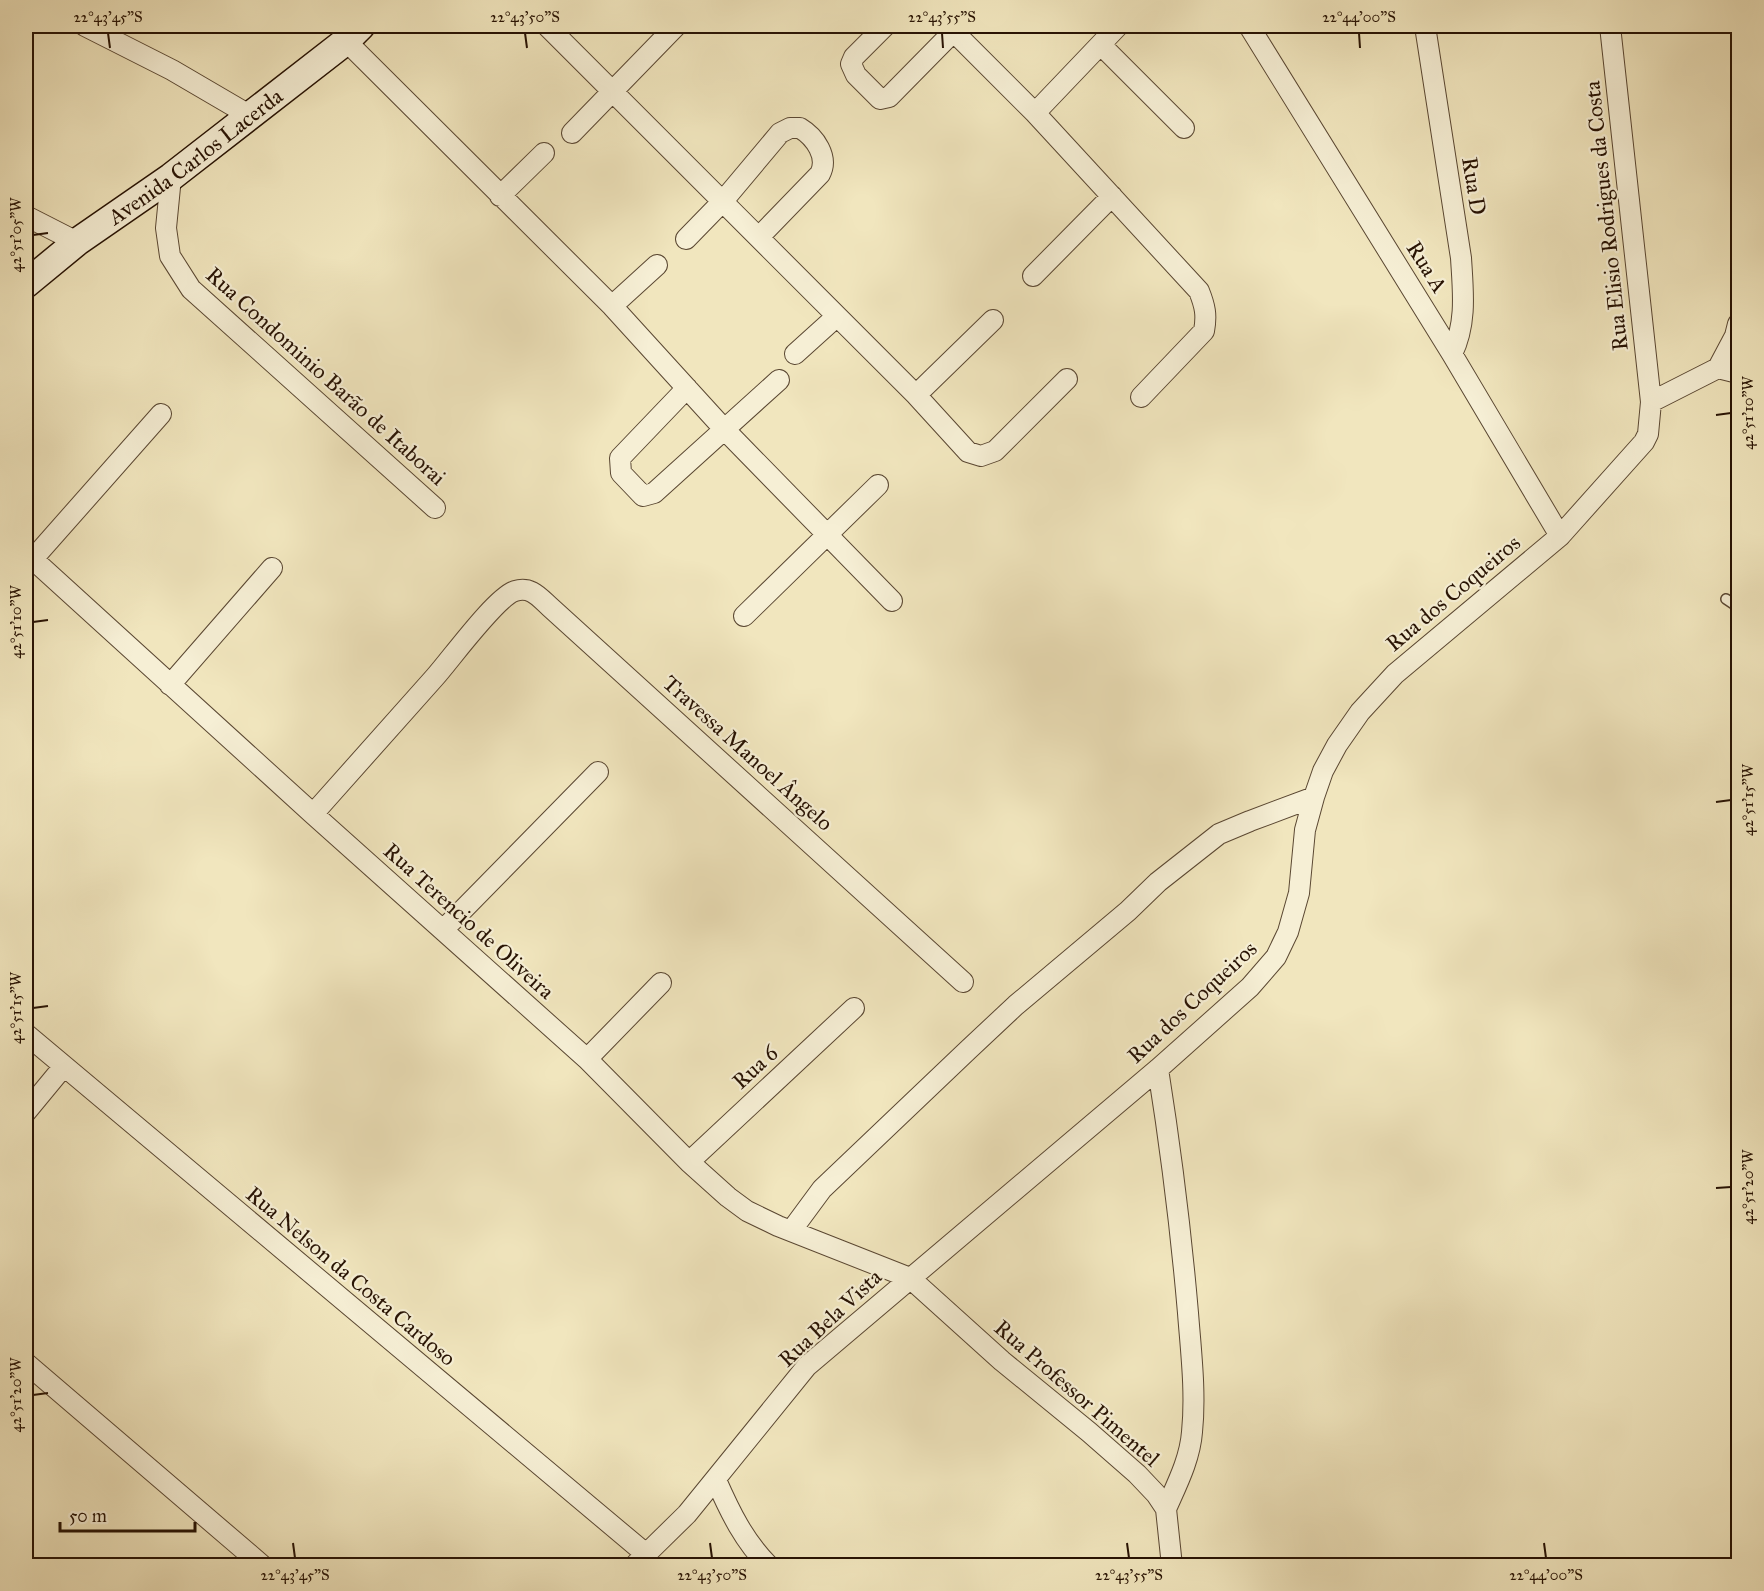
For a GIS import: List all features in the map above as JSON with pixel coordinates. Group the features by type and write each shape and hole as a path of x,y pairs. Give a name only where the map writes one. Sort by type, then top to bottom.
{"street":[{"path":"85,26 172,70 249,115"},
{"path":"547,26 916,395 968,452 985,456 996,450 1067,379"},
{"path":"572,133 676,26"},
{"path":"885,26 854,57 851,64 856,75 880,99 889,97 950,29 1035,113 1199,291 1207,316 1204,331 1141,397"},
{"path":"1035,113 1118,26"},
{"name":"Rua A","path":"1249,26 1452,354 1560,536"},
{"name":"Rua D","path":"1425,26 1461,258 1463,319 1460,338 1452,354"},
{"name":"Rua Elisio Rodrigues da Costa","path":"1610,26 1651,402"},
{"path":"353,33 500,196 612,306 724,429 892,601"},
{"name":"Avenida Carlos Lacerda","path":"26,284 77,242 171,177 353,33"},
{"path":"1101,45 1184,128"},
{"path":"686,239 723,201 780,132 790,128 800,128 818,147 824,159 823,168 820,174 759,237"},
{"path":"500,196 544,153"},
{"name":"Rua Condominio Barão de Itaborai","path":"171,177 166,228 170,256 191,289 435,508"},
{"path":"1033,276 1112,196"},
{"path":"26,216 77,242"},
{"path":"612,306 657,265"},
{"path":"795,354 836,317"},
{"path":"916,395 993,320"},
{"path":"1651,402 1718,368 1735,336 1738,324"},
{"path":"1718,368 1738,373"},
{"path":"687,388 620,458 621,473 640,494 646,496 654,493 779,380"},
{"name":"Rua dos Coqueiros","path":"910,1278 1158,1070 1250,987 1276,957 1288,932 1299,893 1305,830 1314,797 1323,771 1337,745 1360,712 1395,674 1560,536 1644,442 1648,434 1651,402"},
{"path":"29,557 161,414"},
{"path":"744,616 878,485"},
{"name":"Rua Terencio de Oliveira","path":"29,557 587,1059 689,1162 728,1197 747,1211 791,1231 910,1278"},
{"path":"170,685 272,568"},
{"name":"Travessa Manoel Ângelo","path":"313,814 494,607 510,593 526,589 532,591 963,982"},
{"path":"443,930 598,772"},
{"path":"791,1231 822,1189 968,1050 1016,1005 1128,911 1165,876 1219,834 1314,797"},
{"path":"587,1059 661,983"},
{"name":"Rua 6","path":"689,1162 854,1008"},
{"name":"Rua Nelson da Costa Cardoso","path":"26,1034 640,1560"},
{"path":"26,1112 63,1066"},
{"path":"1158,1070 1180,1223 1193,1396 1192,1433 1184,1468 1166,1509 1172,1566"},
{"name":"Rua Bela Vista","path":"640,1560 687,1514 807,1366 910,1278"},
{"name":"Rua Professor Pimentel","path":"910,1278 1002,1361 1137,1474 1156,1494 1166,1509"},
{"path":"26,1363 263,1566"},
{"path":"716,1480 733,1518 747,1540 769,1566"}],"lane":[{"path":"1726,599 1738,607"}]}
